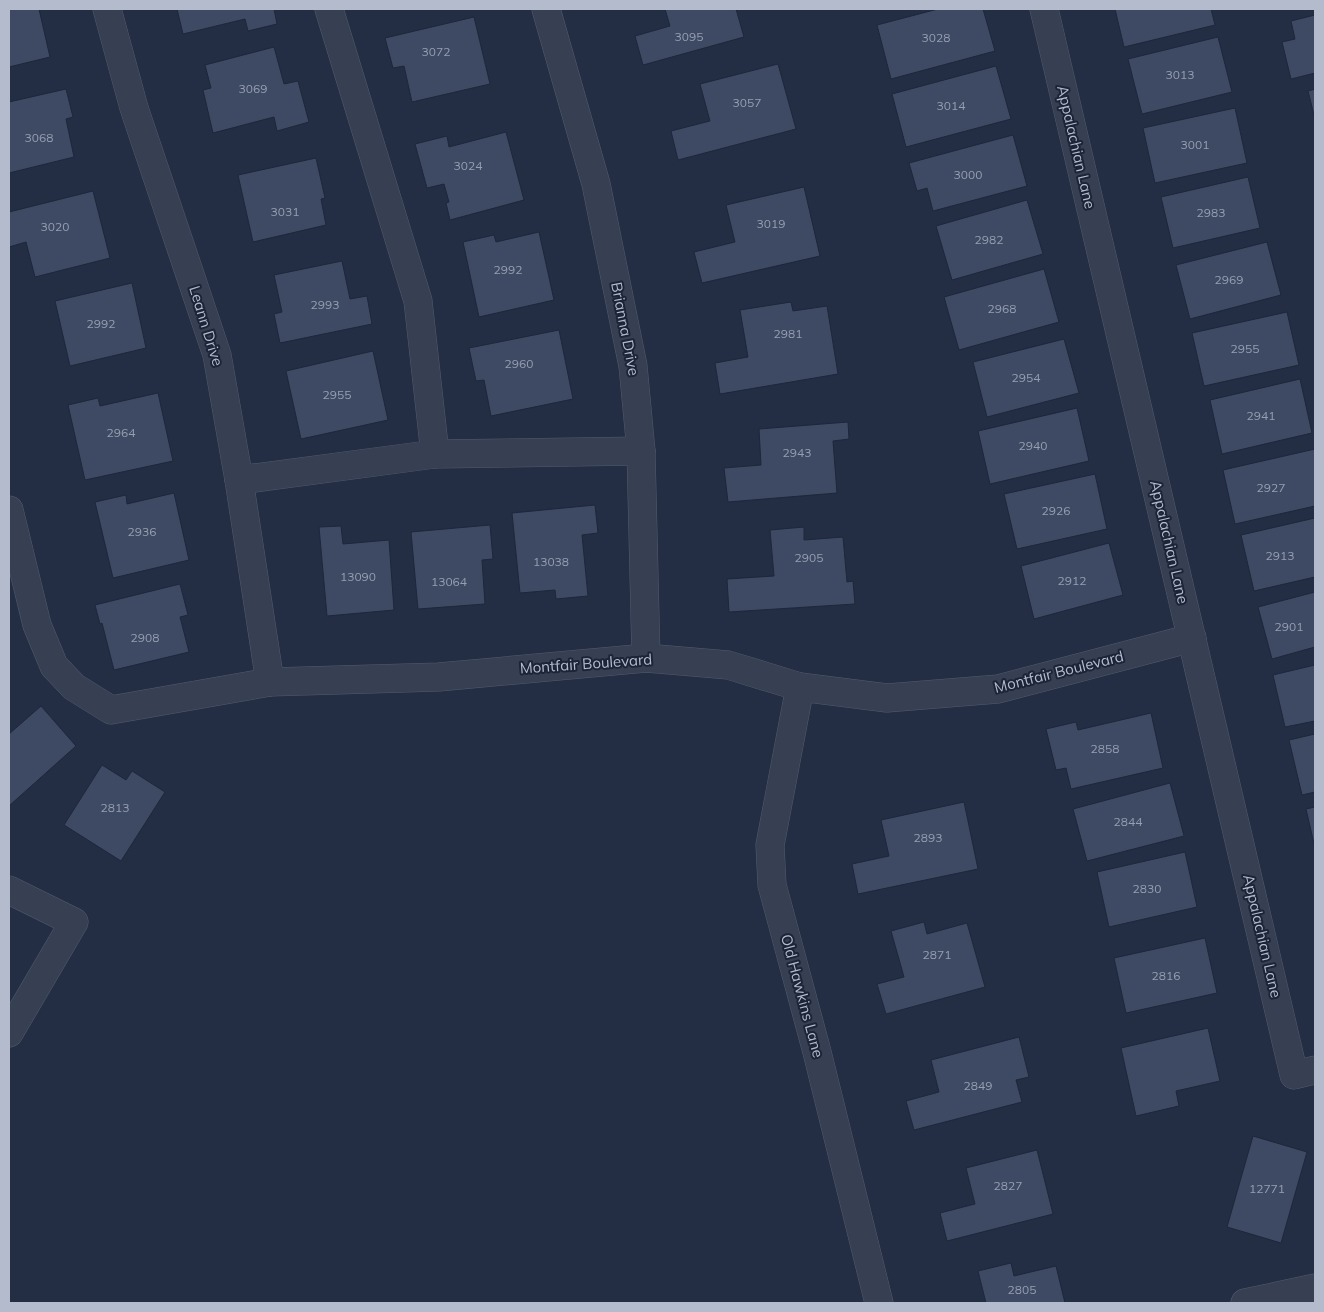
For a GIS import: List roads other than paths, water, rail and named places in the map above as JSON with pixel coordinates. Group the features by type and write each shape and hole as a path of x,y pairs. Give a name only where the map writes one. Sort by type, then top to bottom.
{"street":[{"name":"Leann Drive","path":"107,9 134,108 217,355 239,480 270,682"},
{"path":"329,9 418,301 435,454"},
{"name":"Brianna Drive","path":"546,9 596,184 633,366 641,451 646,658"},
{"name":"Appalachian Lane","path":"1044,9 1192,638 1305,1072"},
{"path":"239,480 435,454 641,451"},
{"name":"Montfair Boulevard","path":"9,510 37,625 54,666 74,687 111,710 270,682 439,677 646,658 728,665 800,687 887,698 998,689 1192,638"},
{"name":"Old Hawkins Lane","path":"800,687 770,845 772,885 817,1052 879,1303"},
{"path":"9,890 74,922 9,1033"},
{"path":"1245,1303 1315,1288"}]}
